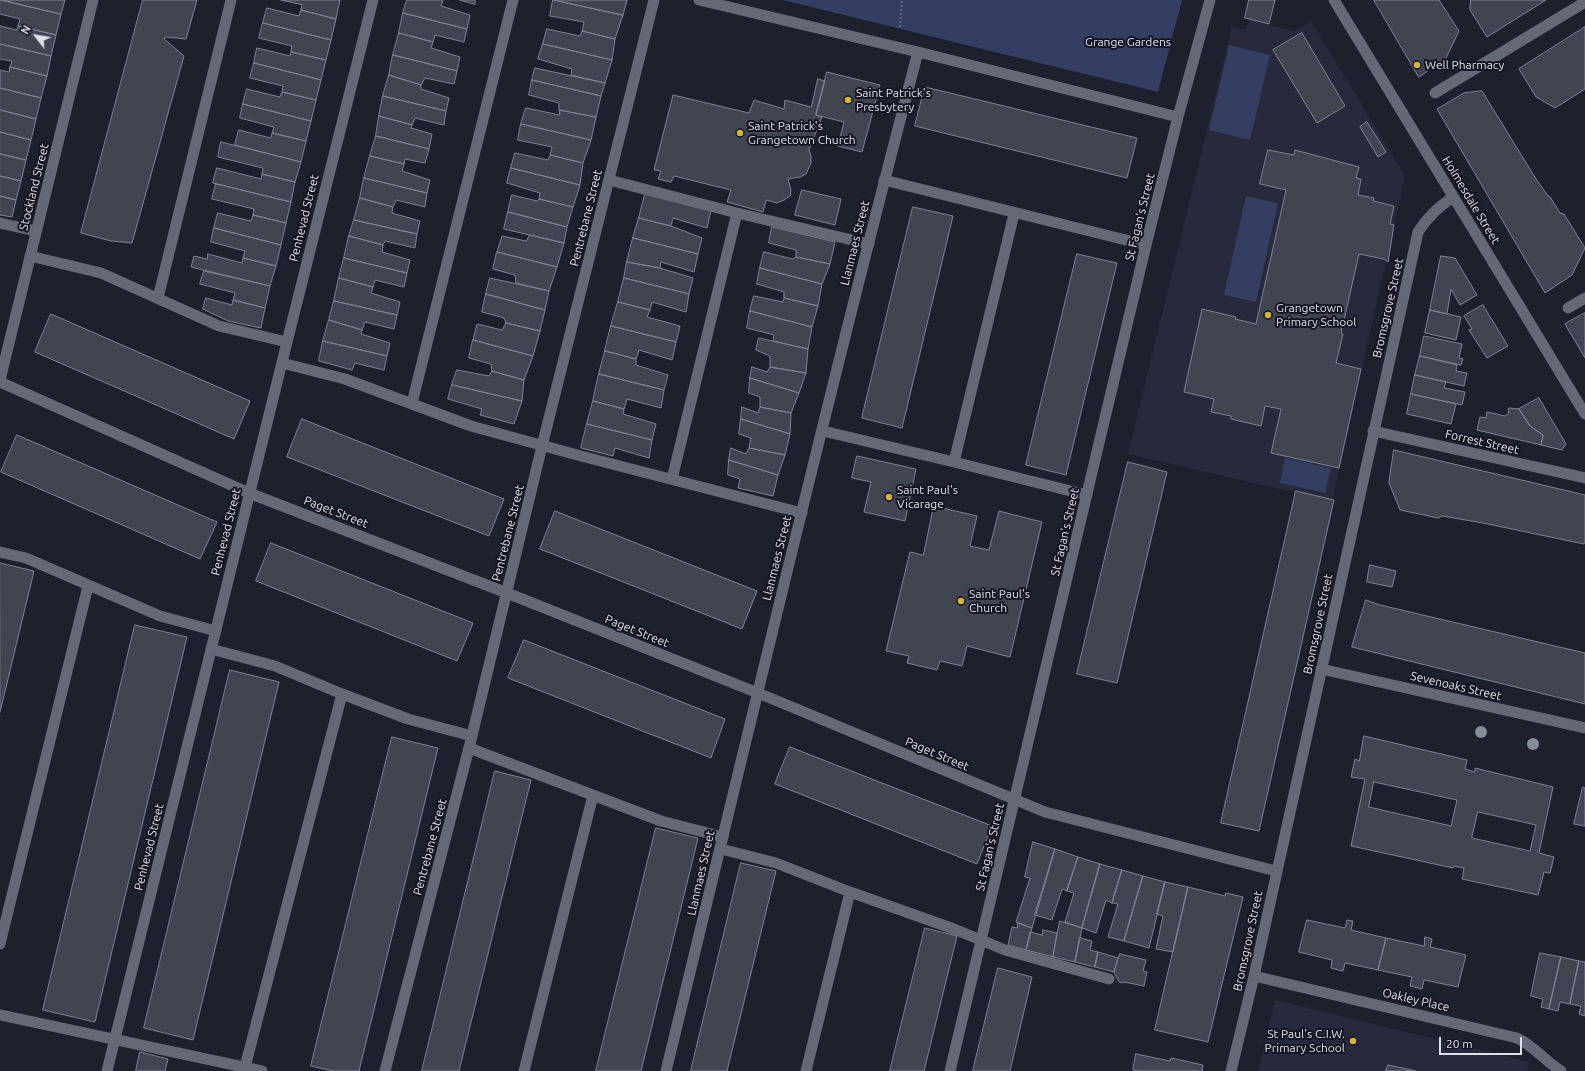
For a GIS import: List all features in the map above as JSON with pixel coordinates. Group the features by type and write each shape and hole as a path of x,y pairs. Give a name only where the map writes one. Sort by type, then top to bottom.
{"street":[{"name":"Stockland Street","path":"0,381 93,0"},
{"path":"158,298 231,0"},
{"name":"Penhevad Street","path":"107,1071 372,0"},
{"path":"412,403 513,0"},
{"name":"Pentrebane Street","path":"385,1071 469,748 542,446 654,0"},
{"path":"699,0 918,52 1178,117"},
{"name":"St Fagan's Street","path":"950,1071 1146,245 1178,117 1210,0"},
{"name":"Holmesdale Street","path":"1334,0 1585,414"},
{"path":"1435,93 1585,2"},
{"name":"Llanmaes Street","path":"666,1071 884,180 918,52"},
{"path":"609,180 738,213 869,244"},
{"path":"884,180 1014,214 1146,245"},
{"name":"Bromsgrove Street","path":"1231,1071 1254,976 1418,232 1433,212 1453,197"},
{"path":"672,479 738,213"},
{"path":"954,462 1014,214"},
{"path":"0,223 36,231"},
{"path":"30,256 101,273 219,326 287,342"},
{"path":"1568,308 1585,298"},
{"path":"282,363 345,379 471,426 542,446 802,513"},
{"name":"Paget Street","path":"0,381 250,493 758,693 1045,812 1276,871"},
{"path":"823,431 1087,495"},
{"name":"Forrest Street","path":"1373,431 1585,478"},
{"path":"0,552 26,558 160,616 216,630"},
{"path":"0,944 88,586"},
{"path":"211,649 275,666 342,694 408,719 472,736"},
{"name":"Sevenoaks Street","path":"1321,670 1585,728"},
{"path":"245,1067 342,694"},
{"path":"469,748 661,821 723,837"},
{"path":"524,1071 593,795"},
{"path":"720,849 776,863 850,892 954,929 1005,950 1109,979"},
{"path":"806,1071 850,892"},
{"name":"Oakley Place","path":"1254,976 1517,1038 1529,1044 1552,1065 1561,1071"},
{"path":"0,1016 262,1071"}],"path":[{"path":"898,48 902,0"}],"shaded area":[{"name":"Grangetown Primary School","path":"1249,20 1294,31 1311,21 1405,176 1332,501 1128,454 1232,27 1246,30"},
{"name":"St Paul's C.I.W. Primary School","path":"1275,1000 1529,1062 1527,1071 1258,1071"}],"green space":[{"name":"Grange Gardens","path":"783,0 1182,0 1158,92"},
{"path":"1229,45 1270,55 1250,140 1209,130"},
{"path":"1246,196 1278,203 1256,302 1224,295"},
{"path":"1285,458 1331,468 1325,493 1280,483"}],"building":[{"path":"0,0 61,14 56,35 18,26 20,19 0,14"},
{"path":"2,0 65,0 61,14"},
{"path":"143,0 197,0 186,39 165,37 164,39 184,56 132,243 111,241 81,233"},
{"path":"281,0 340,0 336,19 301,10 302,5"},
{"path":"407,0 443,0 441,6 470,15 467,29 403,13"},
{"path":"460,0 475,0 475,4"},
{"path":"553,0 623,15 615,39 582,31 584,22 550,16"},
{"path":"554,0 627,0 623,15"},
{"path":"1249,0 1275,0 1269,24 1245,18"},
{"path":"1374,0 1439,0 1459,31 1446,58 1419,77"},
{"path":"1471,0 1546,0 1487,37 1470,10"},
{"path":"267,8 299,16 301,10 336,19 331,40 263,23"},
{"path":"403,13 467,29 464,42 435,35 433,42 399,33"},
{"path":"263,23 331,40 326,60 291,52 292,46 259,38"},
{"path":"0,26 17,30 18,26 56,35 51,56 0,44"},
{"path":"1585,27 1585,89 1555,108 1536,97 1519,69"},
{"path":"547,29 580,36 582,31 615,39 612,60 543,44"},
{"path":"399,33 433,42 431,48 460,57 457,71 393,55"},
{"path":"1302,33 1345,106 1317,123 1273,50"},
{"path":"0,44 51,56 47,76 10,67 12,61 0,59"},
{"path":"543,44 612,60 605,83 571,75 572,69 538,59"},
{"path":"257,48 290,56 291,52 326,60 321,80 254,63"},
{"path":"393,55 457,71 454,84 425,78 421,85 389,75"},
{"path":"254,63 321,80 316,100 282,92 283,86 250,78"},
{"path":"10,67 47,76 41,98 0,88 0,70 9,72"},
{"path":"535,68 605,83 601,96 532,80"},
{"name":"Saint Patrick's Presbytery","path":"827,72 880,85 862,152 838,146 844,122 816,115"},
{"path":"389,75 421,85 421,89 449,98 446,111 383,96"},
{"name":"Saint Patrick's Grangetown Church","path":"818,79 825,81 816,115 822,117 809,150 811,163 806,174 800,177 788,179 791,190 790,196 784,200 777,203 766,200 763,212 727,202 731,190 674,176 671,182 658,179 661,171 654,170 673,95 749,113 754,100 784,109 785,100 811,107"},
{"path":"532,80 601,96 596,117 559,110 559,103 529,95"},
{"path":"925,87 1137,138 1127,178 915,126"},
{"path":"0,88 41,98 36,119 0,110"},
{"path":"247,89 280,97 282,92 316,100 311,121 243,104"},
{"path":"1482,91 1536,179 1560,213 1564,214 1585,248 1572,275 1545,293 1437,109 1464,93"},
{"path":"383,96 446,111 444,125 415,118 412,125 379,116"},
{"path":"243,104 311,121 306,141 272,133 274,127 240,118"},
{"path":"526,108 560,115 559,110 596,117 591,140 521,124"},
{"path":"0,110 36,119 31,140 0,132"},
{"path":"379,116 412,125 411,128 432,134 429,149 376,136"},
{"path":"1367,122 1386,152 1378,157 1360,127"},
{"path":"521,124 591,140 583,163 550,155 552,147 518,140"},
{"path":"239,130 271,138 272,133 306,141 301,162 235,145"},
{"path":"0,132 31,140 26,160 0,154"},
{"path":"376,136 429,149 425,163 405,159 404,164 370,156"},
{"path":"221,142 301,162 295,182 262,174 263,168 218,157"},
{"path":"1268,150 1294,155 1295,150 1359,167 1356,178 1361,179 1358,195 1374,198 1373,201 1394,206 1390,224 1394,225 1388,262 1384,259 1359,254 1341,333 1343,334 1336,363 1361,369 1339,468 1271,453 1281,409 1265,406 1261,426 1231,419 1231,416 1211,412 1214,399 1184,392 1202,309 1236,317 1235,319 1256,324 1286,190 1260,184"},
{"path":"515,153 548,160 550,155 583,163 580,185 511,168"},
{"path":"0,154 26,160 21,181 0,176"},
{"path":"370,156 404,164 402,171 430,180 427,193 364,178"},
{"path":"217,168 261,179 262,174 295,182 291,202 213,183"},
{"path":"511,168 580,185 573,207 539,199 540,193 507,183"},
{"path":"0,176 21,181 16,200 0,196"},
{"path":"364,178 427,193 425,207 396,200 393,207 360,198"},
{"path":"216,184 291,202 286,223 253,215 254,209 212,199"},
{"path":"802,190 841,199 835,225 795,215"},
{"path":"645,194 711,210 707,228 673,218 671,226 639,218"},
{"path":"512,195 537,201 539,199 573,207 567,227 508,212"},
{"path":"0,196 16,200 12,217 0,215"},
{"path":"360,198 393,207 392,213 420,221 417,234 354,220"},
{"path":"913,207 953,216 902,428 862,418"},
{"path":"508,212 567,227 564,243 504,229"},
{"path":"218,213 251,221 253,215 286,223 281,245 214,228"},
{"path":"639,218 671,226 702,238 698,254 633,238"},
{"path":"354,220 417,234 415,248 385,241 383,245 349,236"},
{"path":"772,227 835,242 830,264 796,257 796,250 769,243"},
{"path":"214,228 281,245 276,266 243,258 245,251 211,242"},
{"path":"530,235 564,243 557,267 497,252 502,236 526,241"},
{"path":"349,236 383,245 382,252 410,260 407,273 344,258"},
{"path":"633,238 698,254 694,272 661,262 660,268 627,262"},
{"path":"497,252 557,267 549,291 516,283 515,275 493,269"},
{"path":"764,252 793,259 796,257 830,264 822,284 760,268"},
{"path":"208,254 242,263 243,258 276,266 270,286 191,267 194,256 207,259"},
{"path":"1077,254 1117,263 1066,475 1026,465"},
{"path":"1441,256 1455,258 1477,295 1460,305 1451,289 1447,314 1430,310"},
{"path":"344,258 407,273 404,287 375,280 373,287 339,278"},
{"path":"627,262 660,268 693,278 689,294 624,278"},
{"path":"760,268 822,284 818,306 784,298 784,292 757,284"},
{"path":"204,271 270,286 265,308 233,300 235,293 200,284"},
{"path":"339,278 373,287 371,293 400,302 397,315 334,301"},
{"path":"490,278 549,291 545,310 486,294"},
{"path":"624,278 689,294 686,312 652,302 650,310 618,302"},
{"path":"486,294 545,310 540,331 506,323 504,318 482,312"},
{"path":"754,296 783,302 784,298 818,306 812,327 750,311"},
{"path":"206,298 232,305 233,300 265,308 261,328 228,321 203,309"},
{"path":"334,301 397,315 394,329 365,322 362,330 329,320"},
{"path":"618,302 650,310 647,317 680,326 676,342 611,326"},
{"path":"1483,305 1508,346 1487,358 1469,330 1472,329 1464,316"},
{"path":"1430,310 1461,317 1456,340 1425,333"},
{"path":"750,311 812,327 808,349 773,341 774,335 747,328"},
{"path":"1585,313 1585,358 1565,324"},
{"path":"51,314 250,401 234,439 35,352"},
{"path":"329,320 362,330 361,334 390,343 387,356 323,341"},
{"path":"506,323 540,331 533,356 473,340 477,324 502,330"},
{"path":"611,326 676,342 672,360 639,350 636,359 605,351"},
{"path":"1424,336 1462,344 1459,358 1463,359 1461,365 1420,356"},
{"path":"759,338 808,349 806,373 770,367 770,356 756,350"},
{"path":"473,340 533,356 524,380 492,371 491,364 469,358"},
{"path":"323,341 387,356 384,370 355,363 352,370 319,361"},
{"path":"605,351 636,359 636,365 668,375 664,390 599,374"},
{"path":"1420,356 1457,365 1456,371 1467,373 1464,386 1415,375"},
{"path":"752,367 767,372 770,367 806,373 799,393 750,378"},
{"path":"457,370 489,376 492,371 524,380 522,401 452,385"},
{"path":"599,374 664,390 661,408 627,399 624,409 593,401"},
{"path":"1415,375 1446,382 1444,388 1465,392 1462,405 1411,394"},
{"path":"750,378 799,393 791,413 760,407 760,397 749,393"},
{"path":"452,385 522,401 514,424 480,415 482,409 448,399"},
{"path":"1411,394 1456,404 1451,424 1407,414"},
{"path":"1539,398 1566,444 1562,450 1541,445 1543,435 1530,426 1519,409"},
{"path":"593,401 624,409 623,414 656,424 652,440 587,424"},
{"path":"742,407 758,413 760,407 791,413 790,434 741,419"},
{"path":"1509,408 1519,409 1530,426 1543,435 1541,445 1477,430 1480,417 1486,418 1487,412 1505,416 1508,414"},
{"path":"302,419 504,499 489,536 287,457"},
{"path":"741,419 790,434 785,455 749,448 751,438 739,434"},
{"path":"587,424 652,440 649,458 615,448 613,456 581,448"},
{"path":"17,435 217,522 200,559 1,472"},
{"path":"731,448 746,454 749,448 785,455 778,475 729,460"},
{"path":"1394,450 1585,495 1585,542 1584,544 1483,523 1442,516 1438,518 1400,510 1389,483"},
{"name":"Saint Paul's Vicarage","path":"857,456 916,469 905,521 864,512 871,482 852,478"},
{"path":"729,460 778,475 773,496 738,488 740,479 728,475"},
{"path":"1128,462 1167,472 1117,683 1077,674"},
{"path":"1296,491 1334,500 1259,831 1221,823"},
{"name":"Saint Paul's Church","path":"934,506 977,516 970,546 989,550 999,511 1042,522 1010,657 967,646 962,666 940,661 937,670 907,663 909,656 886,651 910,552 923,555"},
{"path":"555,511 757,591 742,629 540,549"},
{"path":"271,543 473,623 457,661 256,581"},
{"path":"0,563 34,571 0,712"},
{"path":"1370,565 1396,571 1392,587 1367,582"},
{"path":"1366,600 1380,605 1585,653 1585,704 1352,647"},
{"path":"135,625 187,637 95,1022 43,1010"},
{"path":"524,640 725,719 711,758 508,678"},
{"path":"230,670 279,682 193,1040 144,1028"},
{"path":"1364,736 1467,760 1465,769 1475,772 1475,768 1553,787 1539,853 1554,857 1550,873 1544,872 1538,895 1462,879 1464,868 1454,866 1453,868 1351,846 1365,779 1351,777 1355,759 1359,761","holes":["1374,782 1457,800 1451,826 1369,807","1478,812 1536,825 1530,851 1472,838"]},
{"path":"392,737 438,748 359,1071 333,1071 311,1066"},
{"path":"790,747 992,826 977,864 775,784"},
{"path":"495,771 531,780 459,1071 422,1071"},
{"path":"1583,787 1585,788 1585,826 1574,824"},
{"path":"656,828 698,838 641,1071 596,1071"},
{"path":"1033,842 1055,849 1032,928 1016,922 1030,878 1025,877"},
{"path":"1055,849 1078,857 1067,891 1062,889 1052,920 1035,915"},
{"path":"1078,857 1100,864 1082,928 1065,922 1074,893 1067,891"},
{"path":"741,863 776,871 727,1071 691,1071"},
{"path":"1100,864 1122,870 1112,903 1106,900 1096,933 1082,928"},
{"path":"1122,870 1143,876 1124,941 1108,937 1118,904 1112,903"},
{"path":"1143,876 1165,882 1149,948 1124,941"},
{"path":"1165,882 1188,887 1173,952 1156,949 1163,916 1157,914"},
{"path":"1188,887 1225,896 1226,893 1243,897 1208,1042 1155,1030"},
{"path":"1307,920 1345,928 1347,920 1353,921 1351,930 1386,938 1378,970 1345,963 1343,971 1331,968 1332,960 1299,952"},
{"path":"1060,921 1082,928 1075,962 1053,957"},
{"path":"1018,923 1032,928 1026,950 1008,945 1012,927 1017,928"},
{"path":"925,928 957,936 924,1071 890,1071"},
{"path":"1043,930 1057,933 1053,957 1026,950 1030,932 1042,935"},
{"path":"1425,937 1432,939 1430,947 1466,955 1458,987 1424,980 1422,989 1410,986 1412,977 1378,970 1386,938 1424,946"},
{"path":"1080,938 1092,941 1090,950 1098,952 1095,967 1075,962"},
{"path":"1098,952 1118,958 1114,972 1095,967"},
{"path":"1540,953 1561,957 1549,1009 1541,1007 1543,999 1531,996"},
{"path":"1120,954 1146,960 1143,971 1147,972 1144,986 1119,982 1114,972"},
{"path":"1561,957 1579,961 1570,1004 1560,1002 1558,1011 1549,1009"},
{"path":"1579,961 1585,962 1585,1016 1579,1014 1581,1006 1570,1004"},
{"path":"998,968 1032,977 1010,1071 973,1071"},
{"path":"140,1052 168,1059 165,1071 136,1071"},
{"path":"1136,1054 1170,1061 1171,1058 1203,1065 1202,1071 1133,1070"},
{"path":"1388,1065 1416,1071 1386,1071"}],"place":[{"name":"Well Pharmacy","path":"1417,65"},
{"name":"Saint Patrick's Presbytery","path":"848,100"},
{"name":"Saint Patrick's Grangetown Church","path":"740,133"},
{"name":"Grangetown Primary School","path":"1268,315"},
{"name":"Saint Paul's Vicarage","path":"889,497"},
{"name":"Saint Paul's Church","path":"961,601"},
{"name":"St Paul's C.I.W. Primary School","path":"1353,1041"}]}
